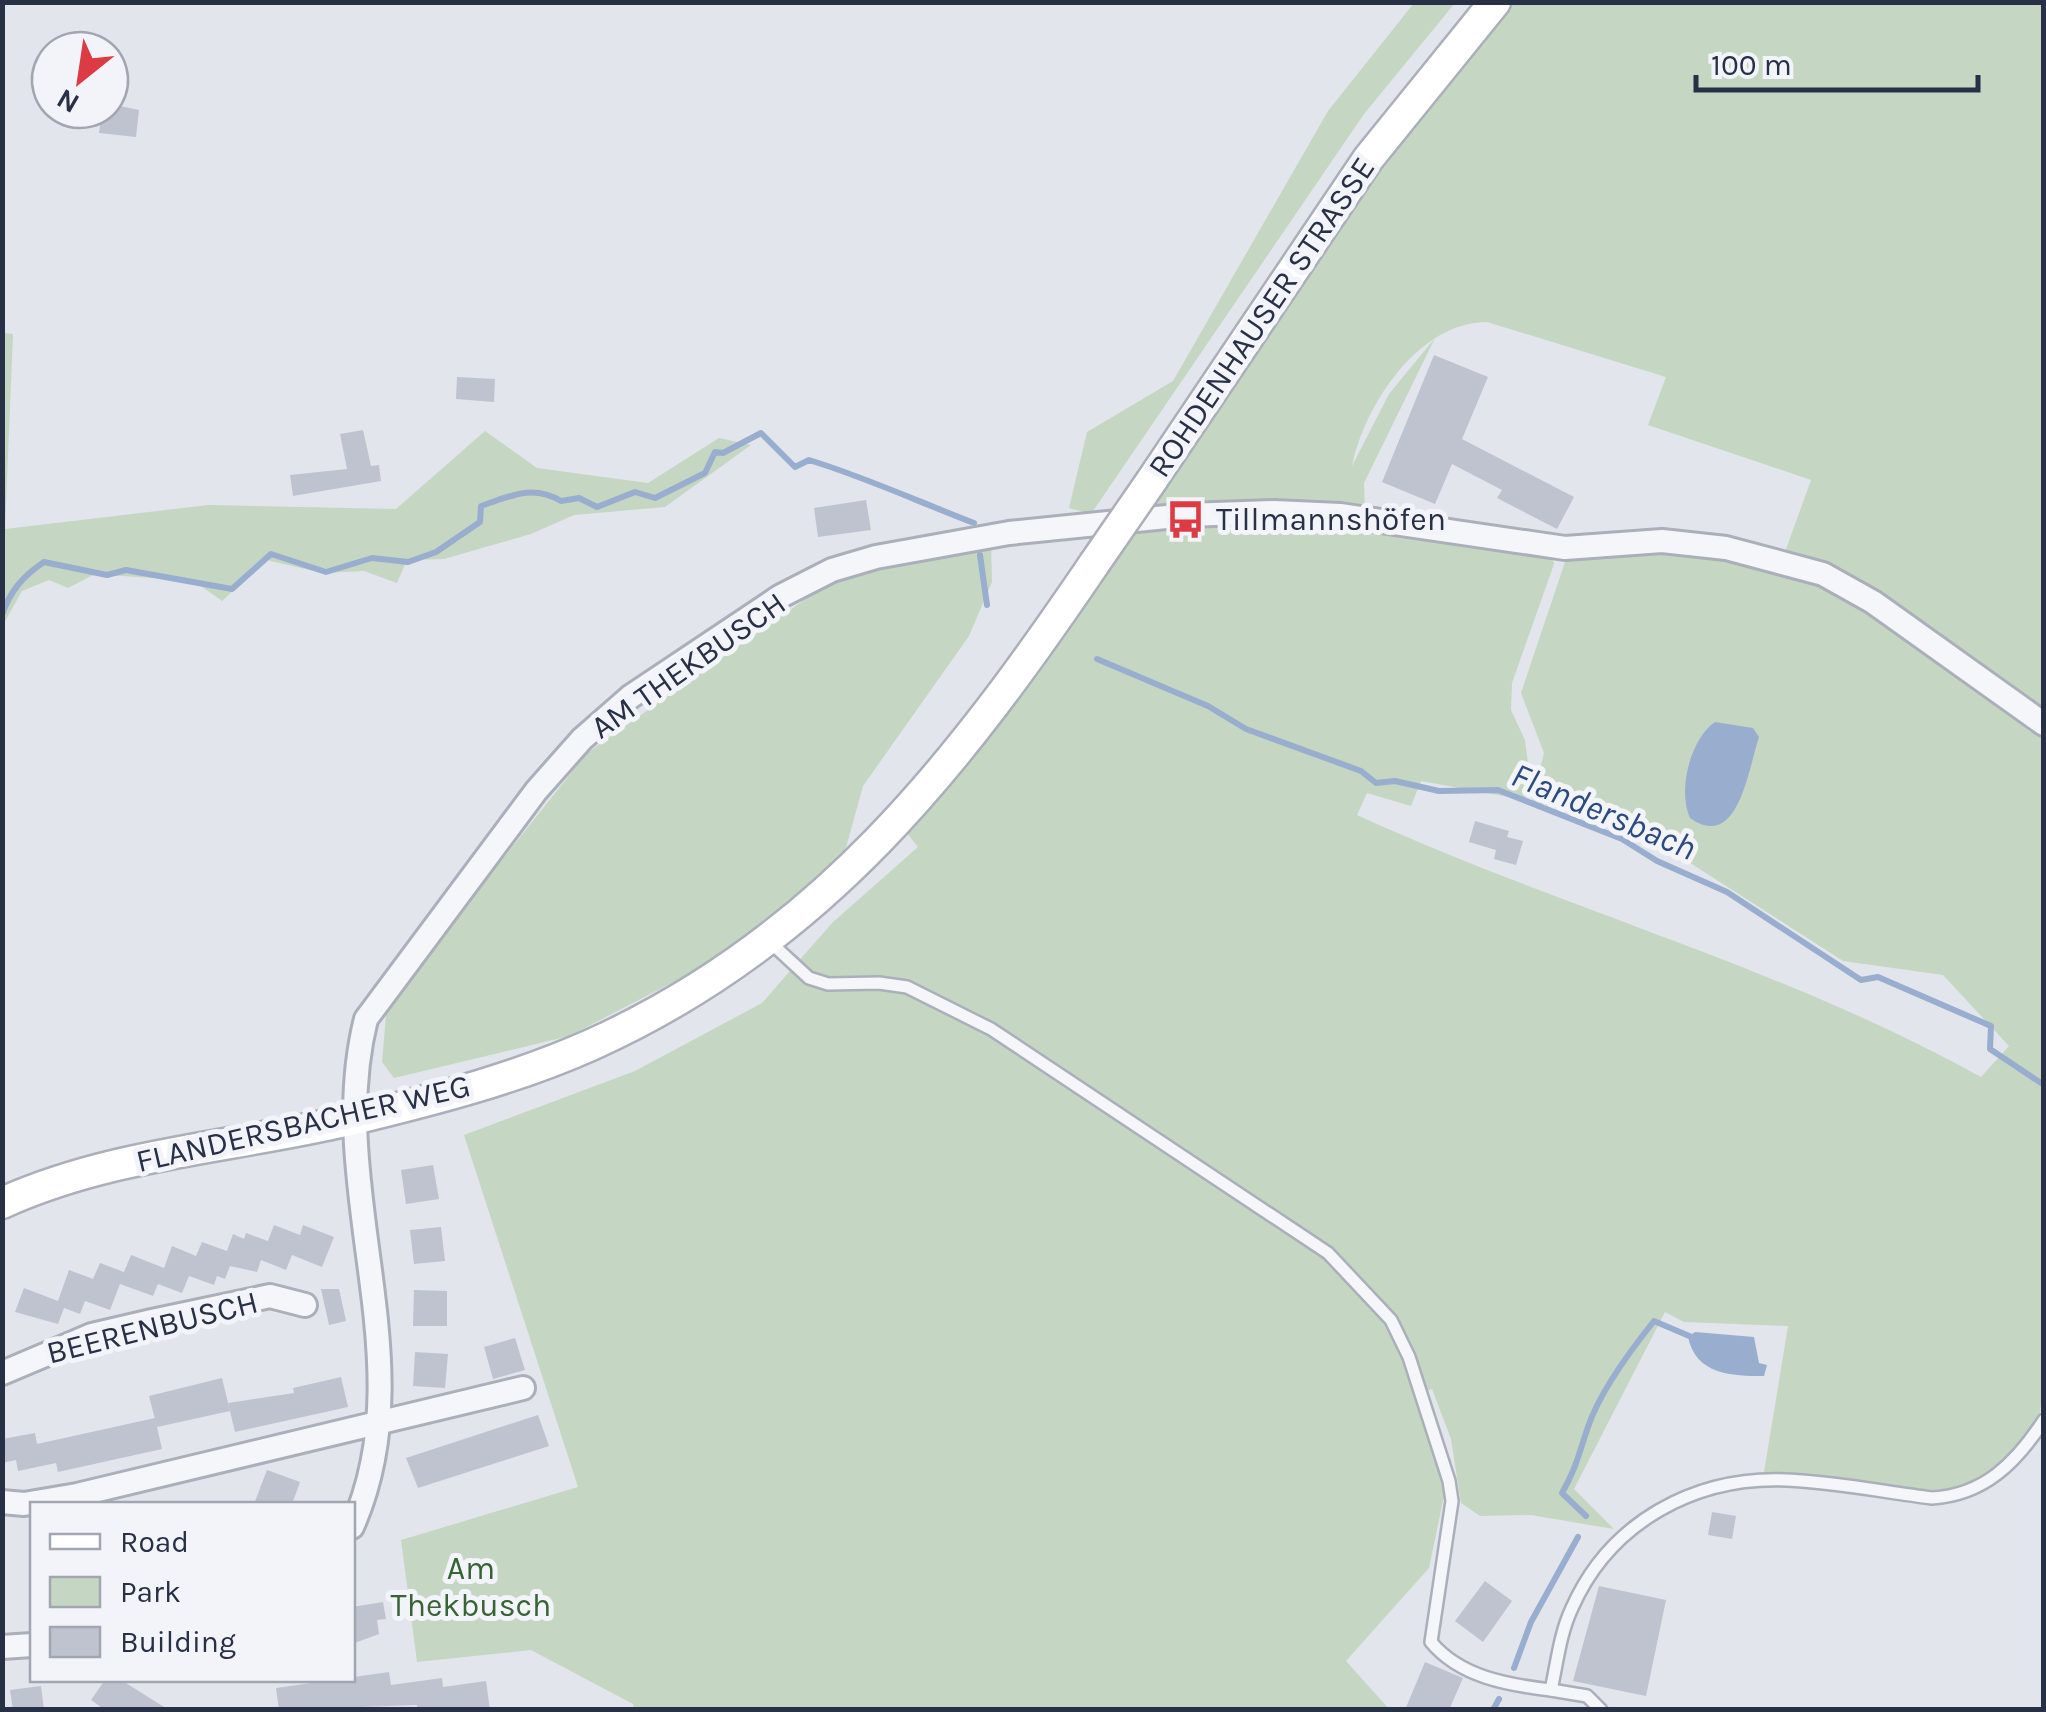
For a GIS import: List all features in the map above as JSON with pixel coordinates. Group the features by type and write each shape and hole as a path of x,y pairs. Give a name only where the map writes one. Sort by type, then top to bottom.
{"main road":[{"name":"ROHDENHAUSER STRASSE","path":"1040,643 1368,158 1495,2"},
{"name":"FLANDERSBACHER WEG","path":"2,1203 82,1172 353,1120 444,1096 593,1044 723,974 770,942 826,895 924,795 1040,643"}],"street":[{"name":"AM THEKBUSCH","path":"355,1521 366,1496 380,1425 380,1335 357,1189 353,1120 357,1053 366,1019 536,790 582,740 630,697 782,596 832,570 876,557 1052,527 1274,512 1373,520 1546,546 1662,542 1726,548 1779,559 1823,574 2044,724"},
{"name":"BEERENBUSCH","path":"2,1373 92,1334 152,1320 270,1296 305,1305"},
{"path":"36,1502 380,1425 523,1388"},
{"path":"2,1502 30,1503"},
{"path":"2,1647 30,1645"}],"lane":[{"path":"770,942 809,978 828,984 880,982 907,987 991,1029 1269,1210 1328,1253 1365,1288 1390,1320 1409,1357 1449,1481 1452,1502 1430,1642 1443,1656 1472,1672 1587,1696 1600,1710"},
{"path":"1551,1690 1571,1610 1591,1573 1612,1546 1666,1504 1689,1493 1763,1480 1932,1498 1957,1496 2001,1473 2044,1420"}],"green space":[{"path":"1414,3 1455,3 1364,114 1091,514 1069,508 1087,432 1173,381 1328,111"},
{"path":"1510,3 2043,3 2043,714 1823,566 1785,552 1811,480 1648,425 1666,377 1487,322 1462,326 1434,339 1399,371 1369,417 1352,466 1389,394 1433,341 1364,483 1365,509 1150,508 1365,185"},
{"path":"3,333 13,334 5,529 208,505 396,509 485,431 537,468 648,483 719,438 751,445 665,507 574,515 531,534 444,559 407,560 397,583 364,571 323,573 266,560 222,601 194,581 95,574 68,588 49,580 22,591 3,625"},
{"name":"Am Thekbusch","path":"1338,521 1551,556 1554,564 1512,683 1511,710 1525,740 1530,779 1525,800 1421,781 1411,806 1367,793 1357,815 1829,1003 1981,1077 2009,1046 1943,975 1843,961 1687,861 1599,817 1532,802 1544,753 1521,693 1567,556 1694,551 1759,564 1847,600 1927,649 2043,734 2043,1390 2039,1419 2002,1465 1969,1487 1932,1490 1764,1472 1788,1326 1684,1322 1665,1312 1574,1489 1614,1529 1531,1515 1480,1516 1461,1503 1451,1439 1432,1389 1417,1394 1445,1491 1429,1568 1346,1661 1390,1710 634,1709 633,1704 531,1650 417,1662 401,1540 578,1487 464,1135 635,1071 762,1003 832,923 918,847 906,832 1135,526"},
{"path":"991,543 992,582 969,636 863,786 842,862 720,958 569,1036 394,1078 382,1062 387,1004 587,753 831,581"}],"water":[{"path":"1715,722 1753,728 1759,737 1738,803 1719,824 1706,826 1690,818 1686,780 1699,740"},
{"path":"1695,1332 1754,1337 1759,1363 1767,1365 1764,1376 1728,1374 1707,1366 1692,1350 1688,1337"}],"building":[{"path":"130,108 139,110 136,137 99,133 130,130"},
{"path":"1434,355 1488,377 1462,439 1574,497 1557,529 1497,498 1502,490 1452,464 1435,504 1382,482"},
{"path":"457,377 495,379 494,402 456,399"},
{"path":"363,430 371,466 379,465 381,481 293,496 290,475 347,469 340,434"},
{"path":"866,500 871,530 818,537 814,508"},
{"path":"1475,821 1509,831 1507,837 1523,841 1516,865 1494,859 1496,850 1469,842"},
{"path":"433,1165 439,1199 406,1204 401,1170"},
{"path":"274,1225 300,1235 303,1225 334,1237 322,1267 292,1255 286,1270 261,1260 257,1272 230,1266 225,1279 217,1276 214,1285 189,1276 182,1293 158,1284 153,1296 120,1284 110,1310 85,1301 80,1314 64,1308 58,1324 15,1312 24,1288 58,1301 69,1270 93,1279 100,1263 124,1272 131,1255 164,1268 172,1246 196,1256 202,1242 227,1251 233,1234 244,1239 246,1233 268,1241"},
{"path":"441,1227 445,1261 414,1264 410,1230"},
{"path":"321,1289 339,1289 346,1321 329,1325"},
{"path":"414,1290 447,1291 447,1326 413,1326"},
{"path":"515,1338 525,1370 493,1379 484,1347"},
{"path":"415,1352 448,1354 445,1388 413,1386"},
{"path":"341,1377 348,1407 235,1432 228,1403 294,1393 293,1388"},
{"path":"222,1378 230,1411 157,1427 149,1396"},
{"path":"538,1415 549,1446 418,1488 406,1458"},
{"path":"155,1418 162,1449 58,1472 56,1463 18,1471 16,1460 2,1463 2,1439 35,1433 37,1444"},
{"path":"267,1470 300,1482 293,1502 255,1502"},
{"path":"1712,1512 1736,1516 1732,1539 1708,1535"},
{"path":"1485,1581 1512,1601 1483,1642 1455,1621"},
{"path":"1599,1586 1666,1600 1646,1696 1573,1681"},
{"path":"383,1602 386,1619 377,1620 379,1634 355,1643 355,1607"},
{"path":"1425,1662 1463,1678 1449,1710 1405,1710"},
{"path":"389,1672 391,1685 442,1678 443,1687 486,1681 490,1710 418,1710 417,1705 279,1710 276,1688 355,1682 355,1677"},
{"path":"104,1682 124,1682 169,1710 105,1710 91,1700"},
{"path":"41,1686 44,1710 13,1710 10,1690"}],"waterway":[{"name":"Flandersbach","path":"2,615 18,585 44,562 107,575 126,570 232,589 271,554 326,572 372,558 408,562 436,552 480,522 481,506 531,492 561,501 579,498 597,507 635,492 655,498 705,473 715,452 723,453 761,433 795,467 809,460 974,523"},
{"name":"Flandersbach","path":"980,555 987,605"},
{"name":"Flandersbach","path":"1097,659 1208,706 1246,729 1361,771 1376,783 1395,781 1439,791 1498,790 1622,839 1657,861 1727,892 1861,980 1878,977 1991,1026 1990,1049 2044,1085"},
{"path":"1586,1516 1562,1493 1593,1413 1608,1386 1654,1321 1694,1338"},
{"path":"1514,1668 1531,1622 1578,1537"},
{"path":"1493,1710 1499,1699"}],"place":[{"name":"Tillmannshöfen","path":"1186,519"}]}
